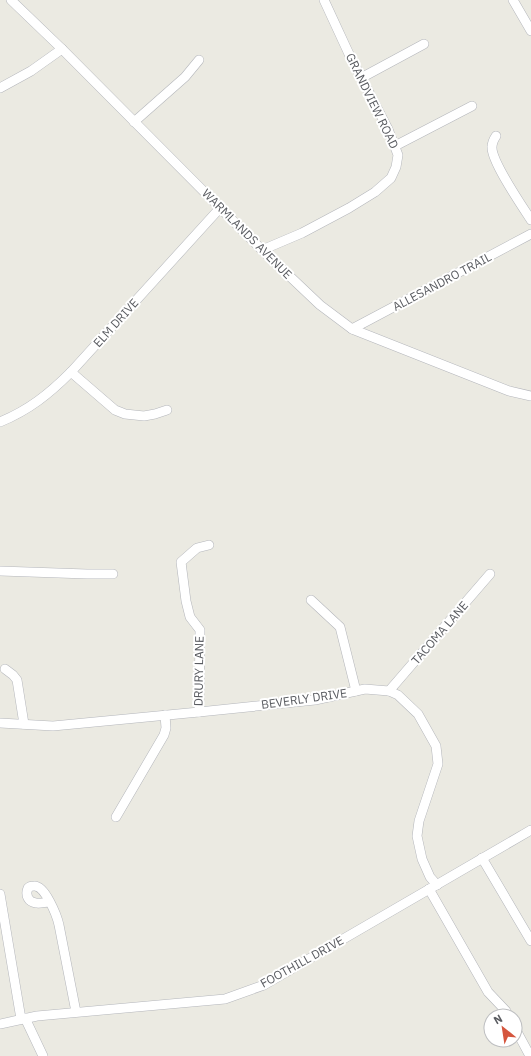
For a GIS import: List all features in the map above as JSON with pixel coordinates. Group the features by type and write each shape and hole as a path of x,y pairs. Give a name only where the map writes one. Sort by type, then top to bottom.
{"street":[{"name":"WARMLANDS AVENUE","path":"11,0 62,49 262,250 320,305 352,329 509,391 531,396"},
{"name":"GRANDVIEW ROAD","path":"262,250 302,233 349,208 375,192 390,178 396,167 398,155 388,129 349,54 324,0"},
{"path":"513,0 531,31"},
{"path":"361,78 424,44"},
{"path":"0,88 31,71 62,49"},
{"path":"134,122 185,77 199,60"},
{"path":"395,146 472,106"},
{"path":"496,136 492,146 494,158 531,220"},
{"name":"ELM DRIVE","path":"0,422 26,410 51,391 71,372 220,208"},
{"name":"ALLESANDRO TRAIL","path":"352,329 531,234"},
{"path":"71,372 115,410 125,414 144,416 167,410"},
{"name":"DRURY LANE","path":"199,712 200,630 190,617 186,601 181,562 197,548 209,545"},
{"path":"0,571 113,574"},
{"name":"TACOMA LANE","path":"389,691 490,574"},
{"path":"311,600 340,627 356,691"},
{"path":"5,669 17,680 24,724"},
{"name":"BEVERLY DRIVE","path":"0,723 53,726 315,700 365,689 389,691 398,695 418,714 436,746 438,764 419,821 417,836 422,859 433,887 488,992 503,1008"},
{"path":"116,817 164,735 166,728 165,715"},
{"name":"FOOTHILL DRIVE","path":"0,1024 37,1016 225,999 264,985 531,830"},
{"path":"482,858 531,941"},
{"path":"0,894 23,1019 43,1056"},
{"path":"49,902 55,911 59,924 76,1012"},
{"path":"523,1043 530,1056"}]}
